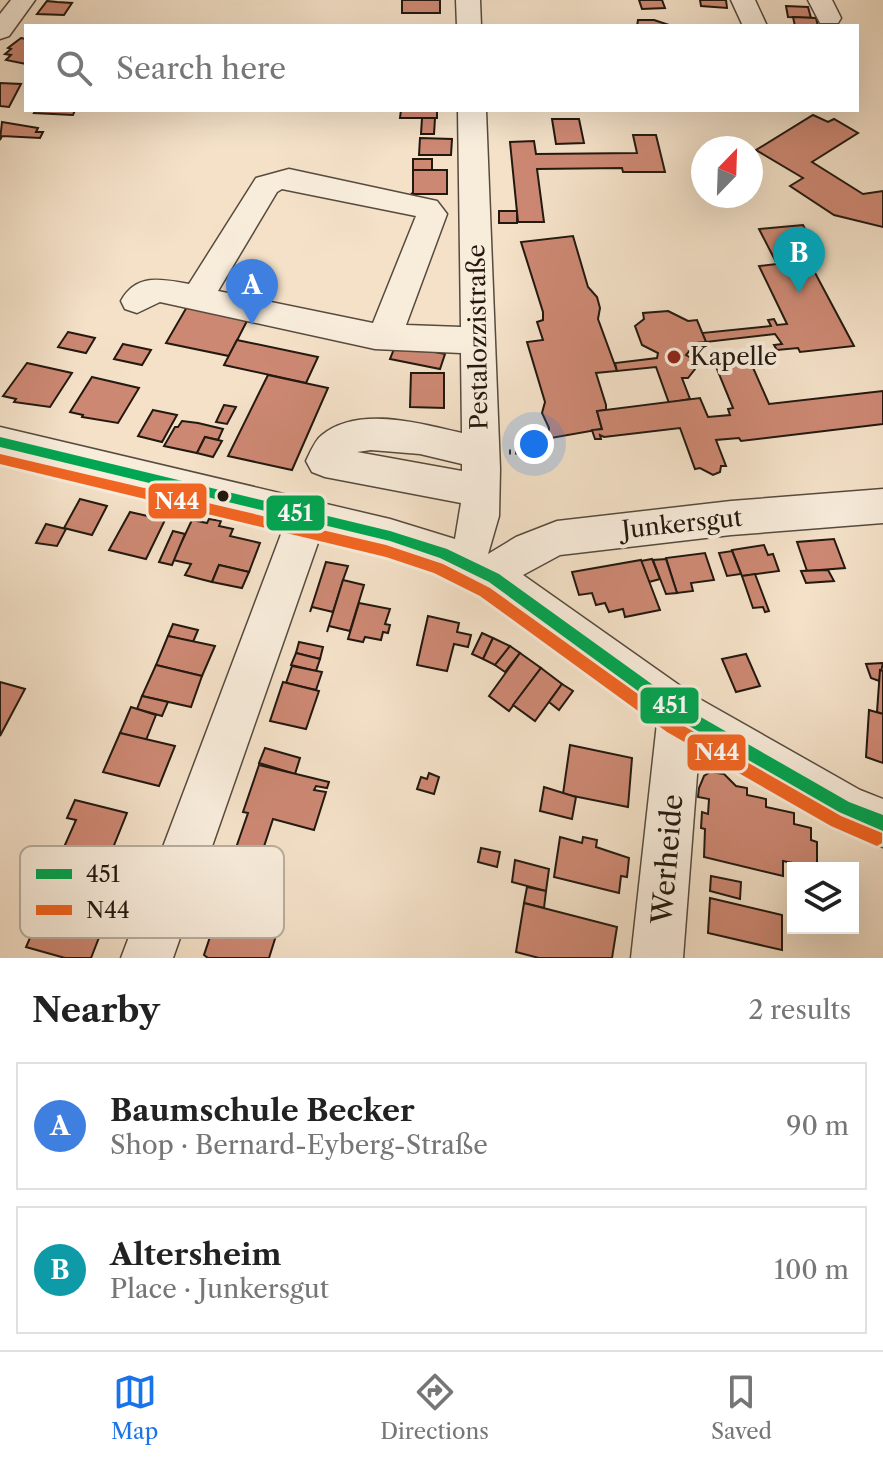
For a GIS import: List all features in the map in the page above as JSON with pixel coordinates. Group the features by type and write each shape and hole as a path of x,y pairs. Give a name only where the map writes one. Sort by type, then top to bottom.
{"street":[{"path":"9,30 23,0"},
{"path":"468,0 469,24"},
{"path":"743,0 754,24"},
{"name":"Pestalozzistraße","path":"472,112 480,453 480,491 474,546 479,569"},
{"path":"197,298 266,185 289,179 426,208 432,214 385,336"},
{"path":"137,301 155,289 385,336 478,341"},
{"path":"480,453 371,433 340,442 330,450 325,461 480,491"},
{"path":"0,442 384,534 479,569 680,713 844,807 883,823"},
{"name":"Junkersgut","path":"479,569 507,564 530,549 557,538 731,518 883,506"},
{"path":"188,846 307,518"},
{"name":"Werheide","path":"657,958 680,713"},
{"path":"147,958 154,938"}],"building":[{"path":"402,0 440,0 440,13 402,13"},
{"path":"639,0 662,0 665,8 642,9"},
{"path":"700,0 726,0 727,8 701,6"},
{"path":"47,1 72,3 64,15 37,14"},
{"path":"786,6 808,7 811,18 788,17"},
{"path":"793,17 816,18 818,24 795,24"},
{"path":"638,20 654,20 666,24 637,24"},
{"path":"24,39 24,64 6,60 11,55 5,54 11,49 8,48"},
{"path":"0,83 21,84 9,107 0,106"},
{"path":"35,112 74,112 73,115"},
{"path":"401,112 437,112 437,118 400,118"},
{"path":"813,115 828,122 834,119 858,133 812,162 863,194 883,191 883,227 834,215 790,186 803,178 763,154 763,146"},
{"path":"422,118 435,118 434,134 421,134"},
{"path":"552,119 579,119 584,143 556,144"},
{"path":"2,122 38,128 36,132 43,132 40,138 2,136 0,140"},
{"path":"633,135 656,135 665,172 623,172 622,168 537,169 544,222 518,222 510,142 534,141 536,154 637,153"},
{"path":"420,138 452,139 451,155 419,155"},
{"path":"413,159 432,159 432,170 413,170"},
{"path":"413,170 447,170 447,194 411,194"},
{"path":"499,211 517,211 517,223 499,223"},
{"path":"803,225 818,253 805,254 854,346 800,352 798,348 777,350 774,345 782,344 775,334 706,342 702,333 771,326 768,320 774,319 777,325 787,324 759,266 777,264 759,229"},
{"path":"573,236 588,287 597,297 600,308 598,319 617,371 596,373 606,405 606,410 597,411 602,429 551,438 542,413 545,402 527,342 543,340 537,322 543,320 543,312 521,242"},
{"path":"188,305 249,317 229,356 166,343"},
{"name":"Kapelle","path":"668,311 688,321 697,320 706,342 696,343 686,355 691,358 695,369 688,378 682,378 690,399 669,403 656,367 617,371 615,363 657,358 658,353 642,345 635,326 644,319 643,313"},
{"path":"68,332 95,338 86,353 58,347"},
{"path":"237,340 318,357 306,383 224,365"},
{"path":"123,344 151,350 142,365 114,359"},
{"path":"396,344 445,354 440,369 390,359"},
{"path":"747,354 769,404 883,391 883,424 741,441 739,438 716,440 726,466 721,466 720,472 713,475 700,468 695,469 680,428 600,435 601,439 595,439 592,430 602,429 597,411 700,398 708,417 730,415 728,409 733,408 712,357"},
{"path":"27,363 72,373 50,407 14,402 16,399 3,396"},
{"path":"411,373 444,373 444,408 410,407"},
{"path":"268,375 328,388 292,470 228,456"},
{"path":"92,377 139,388 118,423 70,412"},
{"path":"224,405 236,407 227,424 216,422"},
{"path":"153,410 177,415 162,442 138,436"},
{"path":"182,421 223,429 218,440 205,437 197,453 164,446"},
{"path":"205,437 222,441 213,457 197,453"},
{"path":"80,499 107,506 92,535 64,528"},
{"path":"130,512 165,520 146,559 109,550"},
{"path":"209,519 221,521 219,526 233,529 230,536 260,543 249,572 219,565 212,582 185,575 191,564 173,560 192,520 207,523"},
{"path":"46,524 66,529 57,546 36,543"},
{"path":"173,531 185,534 172,565 159,562"},
{"path":"834,539 845,568 807,571 797,542"},
{"path":"764,545 768,555 773,554 779,571 742,576 732,550"},
{"path":"732,551 741,574 727,576 719,553"},
{"path":"705,553 714,580 691,583 693,591 677,593 666,558"},
{"path":"652,559 660,579 649,582 641,561"},
{"path":"666,559 677,593 666,594 653,560"},
{"path":"641,560 660,610 625,617 623,609 609,612 605,603 596,605 592,593 579,595 572,572"},
{"path":"326,562 348,566 333,612 312,607 310,612"},
{"path":"219,565 249,572 242,588 212,582"},
{"path":"828,570 834,581 806,583 801,571"},
{"path":"755,574 769,611 765,612 763,607 753,608 742,576"},
{"path":"343,580 364,585 350,631 329,626 327,632"},
{"path":"359,603 390,609 385,624 390,625 388,633 383,632 381,640 365,637 363,642 348,639"},
{"path":"428,616 459,623 457,632 471,635 468,647 454,644 447,671 417,665"},
{"path":"173,624 198,630 193,642 168,636"},
{"path":"482,633 493,638 483,659 472,654"},
{"path":"168,636 215,646 202,676 156,665"},
{"path":"493,638 510,646 495,665 483,659"},
{"path":"299,642 323,647 320,659 296,653"},
{"path":"510,646 520,653 505,672 495,665"},
{"path":"296,653 320,659 316,671 291,665"},
{"path":"520,653 541,668 509,711 489,696"},
{"path":"746,654 760,686 736,692 722,659"},
{"path":"883,663 879,681 871,678 866,664"},
{"path":"156,665 202,676 191,707 142,696"},
{"path":"292,666 322,672 316,690 286,683"},
{"path":"541,668 562,684 535,721 513,705"},
{"path":"880,670 883,671 883,714 877,712"},
{"path":"0,682 25,689 0,736"},
{"path":"283,682 319,691 306,729 270,721"},
{"path":"562,684 573,691 559,710 549,702"},
{"path":"142,696 168,702 162,716 137,709"},
{"path":"131,707 156,715 146,740 120,733"},
{"path":"869,710 883,714 883,763 866,757"},
{"path":"120,733 175,746 159,786 103,772"},
{"path":"570,745 632,758 628,807 563,794"},
{"path":"265,748 300,758 295,774 259,763"},
{"path":"259,765 329,782 327,788 316,786 314,790 326,792 314,830 273,819 264,846 237,846 248,813 243,812"},
{"path":"710,772 724,774 736,786 747,788 747,795 766,799 766,807 794,813 794,824 811,828 811,840 817,842 817,862 783,861 783,876 704,857 702,812 708,814 709,799 698,797 704,776"},
{"path":"429,773 439,777 434,794 417,789 421,777 427,779"},
{"path":"544,787 576,797 572,819 540,811"},
{"path":"75,800 127,813 114,846 65,846 76,820 67,818"},
{"path":"560,837 582,843 583,837 597,840 596,847 629,858 627,877 621,876 619,893 554,877"},
{"path":"481,848 500,852 497,867 478,862"},
{"path":"515,860 549,869 546,891 512,882"},
{"path":"711,876 741,882 740,899 710,891"},
{"path":"527,887 546,891 544,908 524,903"},
{"path":"710,898 782,915 782,950 708,933"},
{"path":"524,903 617,927 612,958 539,958 516,952"},
{"path":"30,938 99,938 91,958 65,958 26,947"},
{"path":"210,938 275,938 269,958 208,958 204,955"}],"transit line":[{"name":"451","path":"0,442 390,536 443,553 494,578 680,713 844,807 883,823"},
{"name":"N44","path":"0,459 386,551 438,568 485,592 672,727 836,821 877,838"}],"place":[{"name":"Altersheim","path":"799,293"},
{"name":"Baumschule Becker","path":"252,325"},
{"name":"Kapelle","path":"674,357"}]}
